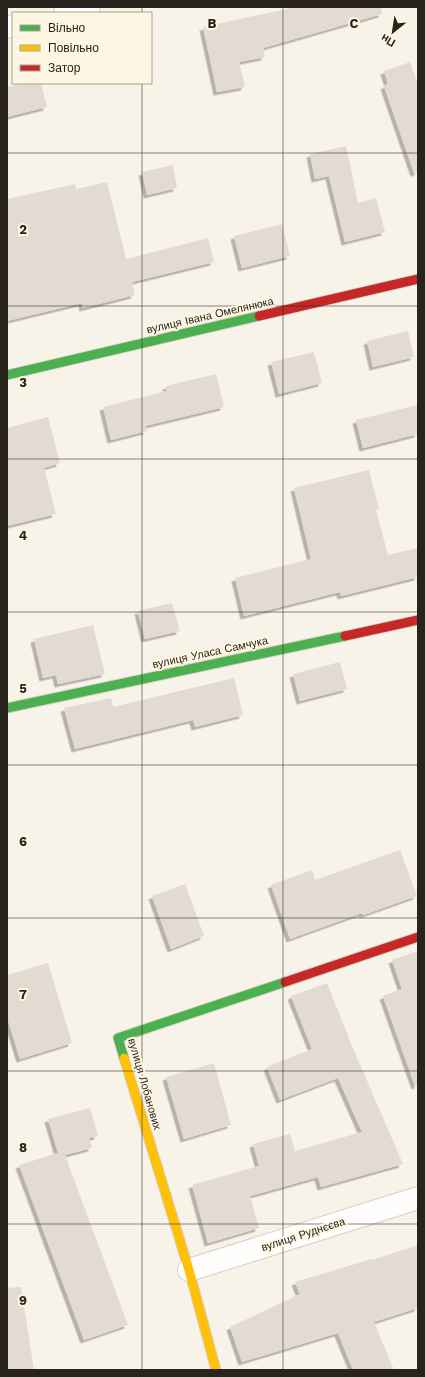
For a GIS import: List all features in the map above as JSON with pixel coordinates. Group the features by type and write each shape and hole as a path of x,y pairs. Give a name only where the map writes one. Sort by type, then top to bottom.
{"street":[{"path":"69,12 89,7"},
{"name":"вулиця Івана Омелянюка","path":"7,375 418,279"},
{"name":"вулиця Уласа Самчука","path":"7,708 418,620"},
{"name":"вулиця Лобанових","path":"216,1370 189,1270 118,1038 418,937"},
{"name":"вулиця Руднєєва","path":"189,1270 418,1198"}],"building":[{"path":"296,7 381,7 382,14 263,48 265,57 239,62 245,87 217,92 203,27"},
{"path":"410,62 418,85 418,172 414,173 384,86 388,84 384,71"},
{"path":"20,84 41,84 47,107 7,117 7,87"},
{"path":"346,146 358,203 376,198 385,232 345,242 329,176 315,179 310,154"},
{"path":"173,165 177,188 147,195 142,172"},
{"path":"107,182 126,259 208,238 214,262 132,282 135,295 83,308 82,303 7,321 7,199 75,184 76,189"},
{"path":"282,224 290,256 242,268 234,236"},
{"path":"408,331 414,357 373,367 367,341"},
{"path":"314,352 322,383 279,394 271,362"},
{"path":"216,374 224,407 145,426 147,431 111,440 103,407 167,391 166,386"},
{"path":"418,405 418,434 363,448 356,420"},
{"path":"48,417 60,463 44,468 56,514 7,526 7,428"},
{"path":"369,470 379,509 376,510 388,555 418,548 418,577 341,596 340,592 244,616 235,578 311,559 294,488"},
{"path":"172,603 180,631 145,639 138,611"},
{"path":"93,625 105,674 58,684 56,675 43,678 34,639"},
{"path":"340,662 347,689 300,701 293,674"},
{"path":"234,678 243,715 195,727 193,720 75,749 64,708 111,698 113,707"},
{"path":"400,850 417,896 363,915 362,913 290,939 271,885 312,870 315,880"},
{"path":"185,884 204,936 171,949 152,896"},
{"path":"418,951 418,1085 415,1086 383,996 402,989 392,960"},
{"path":"48,963 72,1043 20,1059 7,1017 7,975"},
{"path":"327,983 352,1046 403,1164 321,1187 318,1177 250,1196 259,1228 208,1243 192,1185 259,1166 253,1144 290,1134 295,1151 362,1132 338,1078 280,1100 267,1067 312,1049 291,996"},
{"path":"214,1063 231,1125 184,1139 166,1077"},
{"path":"90,1108 98,1136 89,1138 92,1148 65,1155 128,1325 84,1340 19,1165 58,1153 48,1119"},
{"path":"418,1245 418,1308 374,1322 394,1370 353,1370 338,1333 242,1362 230,1327 300,1294 295,1282"},
{"path":"21,1287 34,1370 9,1370 7,1354 7,1288"}],"traffic: fast":[{"path":"7,375 259,316"},
{"path":"7,708 345,636"},
{"path":"124,1058 118,1038 285,982"}],"traffic: slow":[{"path":"124,1058 189,1270 216,1370"}],"traffic: jam":[{"path":"259,316 418,279"},
{"path":"345,636 418,620"},
{"path":"285,982 418,937"}]}
